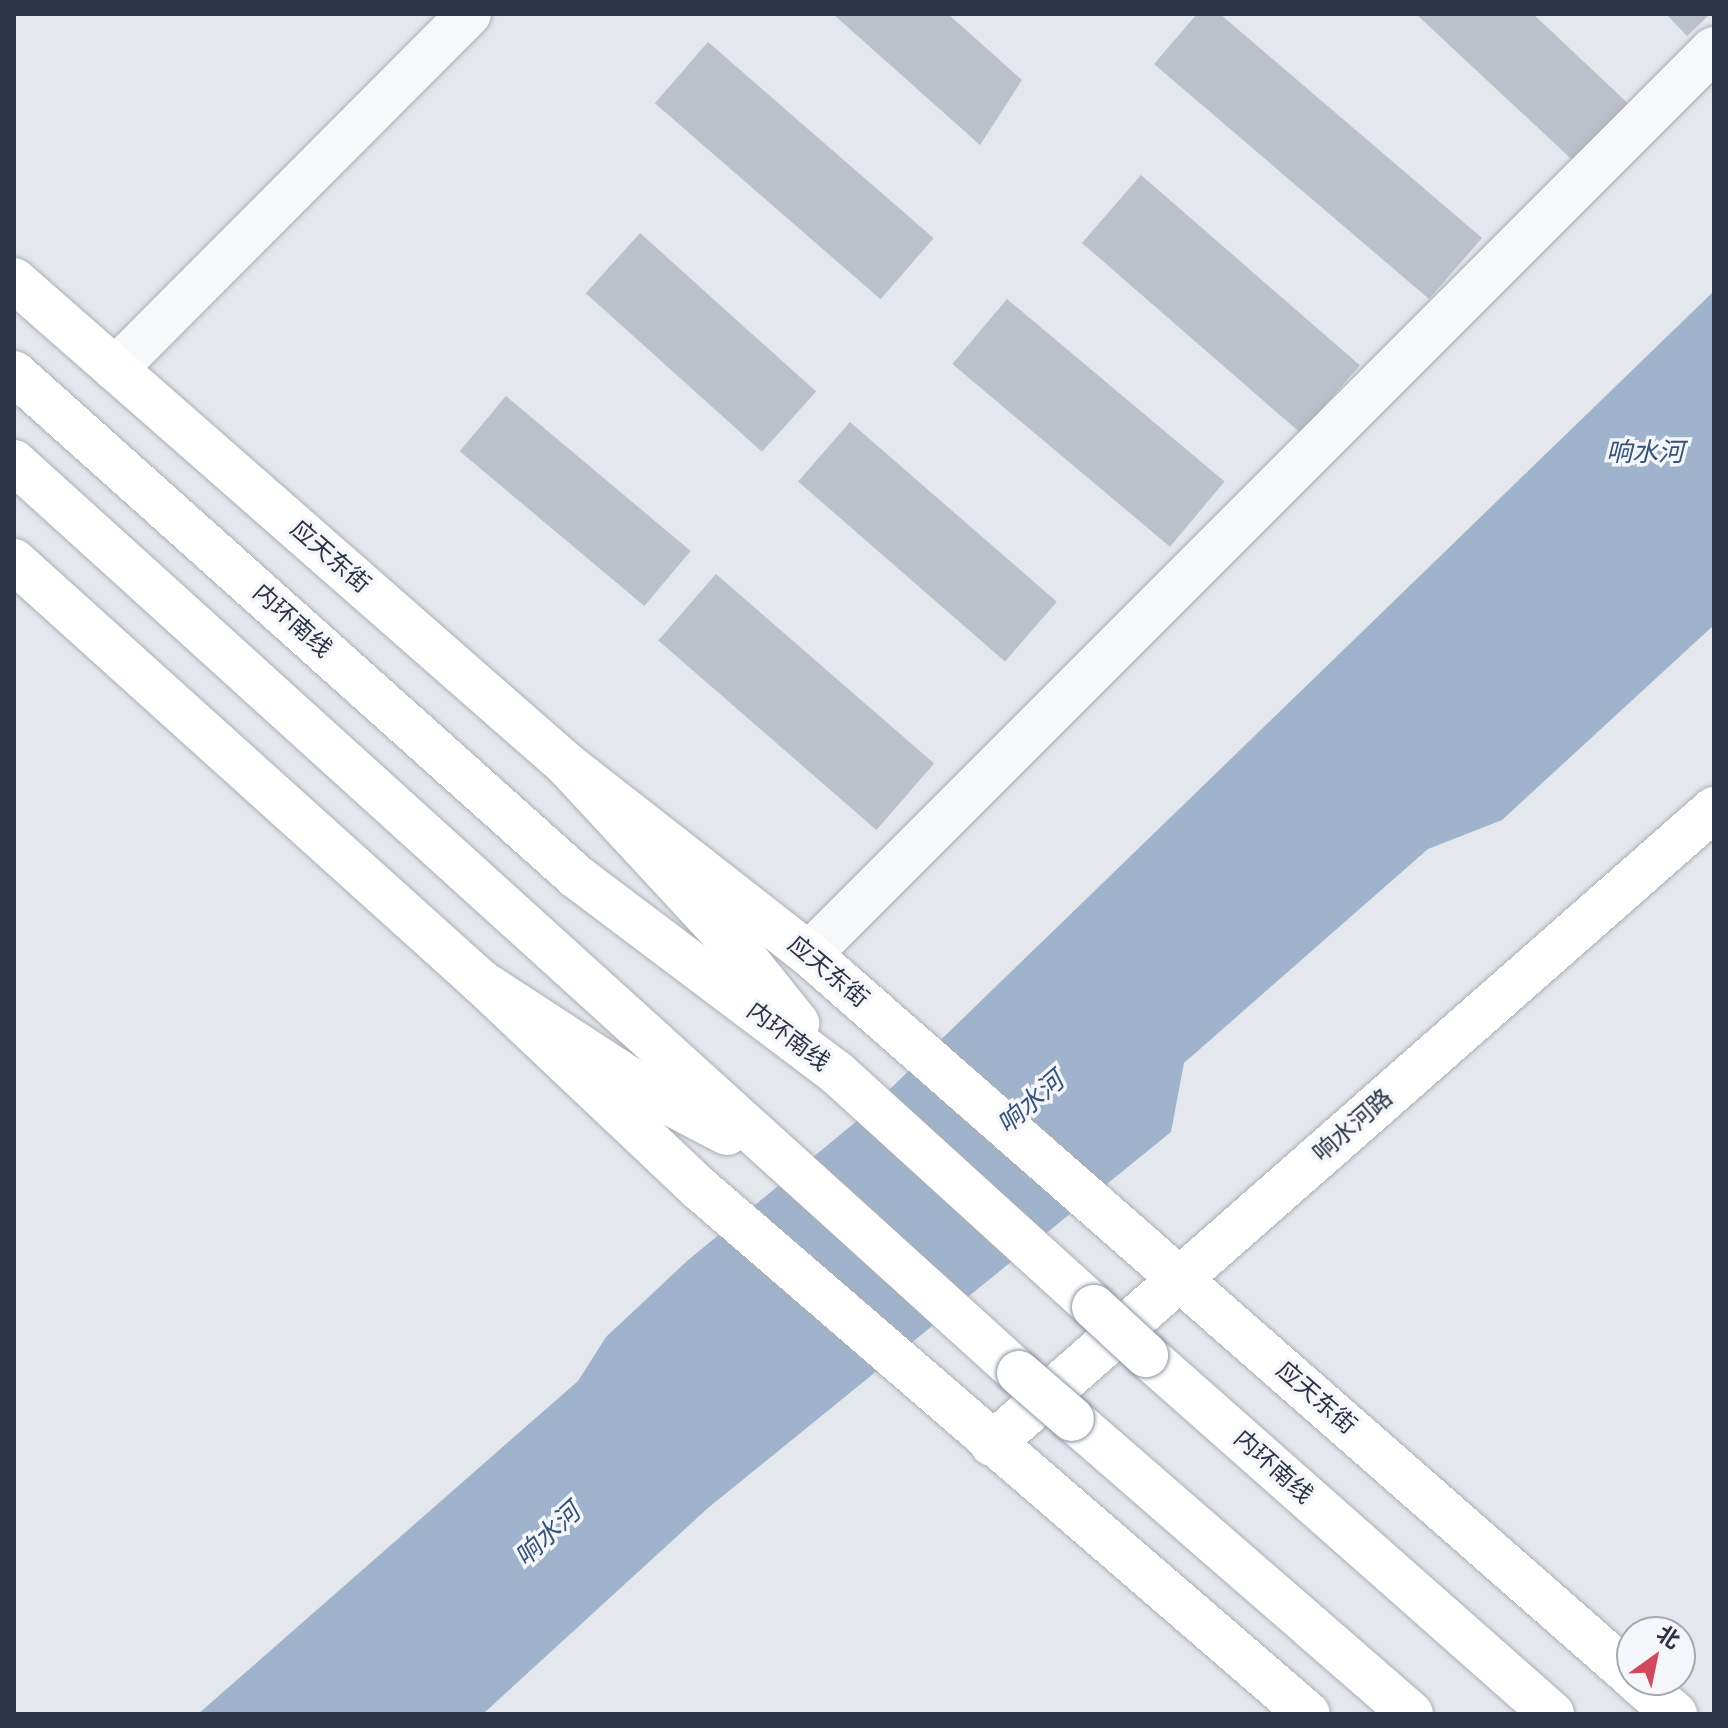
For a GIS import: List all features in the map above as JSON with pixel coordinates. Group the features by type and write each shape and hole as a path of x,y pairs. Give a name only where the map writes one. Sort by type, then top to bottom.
{"main road":[{"name":"应天东街","path":"14,280 567,765 809,954 1616,1662"},
{"name":"内环南线","path":"14,373 577,877 836,1072 1146,1355 1552,1714"},
{"path":"14,462 981,1340 1411,1714"},
{"path":"14,561 481,982 700,1189 907,1372 1308,1714"},
{"path":"567,765 741,953 836,1072"},
{"name":"响水河路","path":"992,1444 1714,809"},
{"path":"481,982 656,1096 785,1163"},
{"path":"1498,1669 1575,1714"},
{"name":"应天东街","path":"1654,1696 1675,1714"}],"street":[{"path":"115,369 469,14"},
{"path":"809,954 1714,49"}],"water":[{"name":"响水河","path":"1714,291 1714,625 1502,820 1428,849 1184,1063 1171,1132 708,1508 483,1714 198,1714 578,1381 606,1337 687,1261 858,1120"}],"building":[{"path":"833,14 948,14 1022,80 980,145"},
{"path":"1197,14 1220,14 1482,238 1429,299 1154,64"},
{"path":"1416,14 1533,14 1635,110 1581,168"},
{"path":"1666,14 1710,14 1687,36"},
{"path":"708,42 934,238 881,299 655,103"},
{"path":"1141,175 1360,365 1301,433 1082,243"},
{"path":"640,233 816,392 762,452 586,293"},
{"path":"1007,299 1225,482 1170,547 952,364"},
{"path":"506,396 691,551 644,606 460,451"},
{"path":"850,422 1057,602 1005,661 798,482"},
{"path":"716,574 934,764 876,830 658,640"}]}
